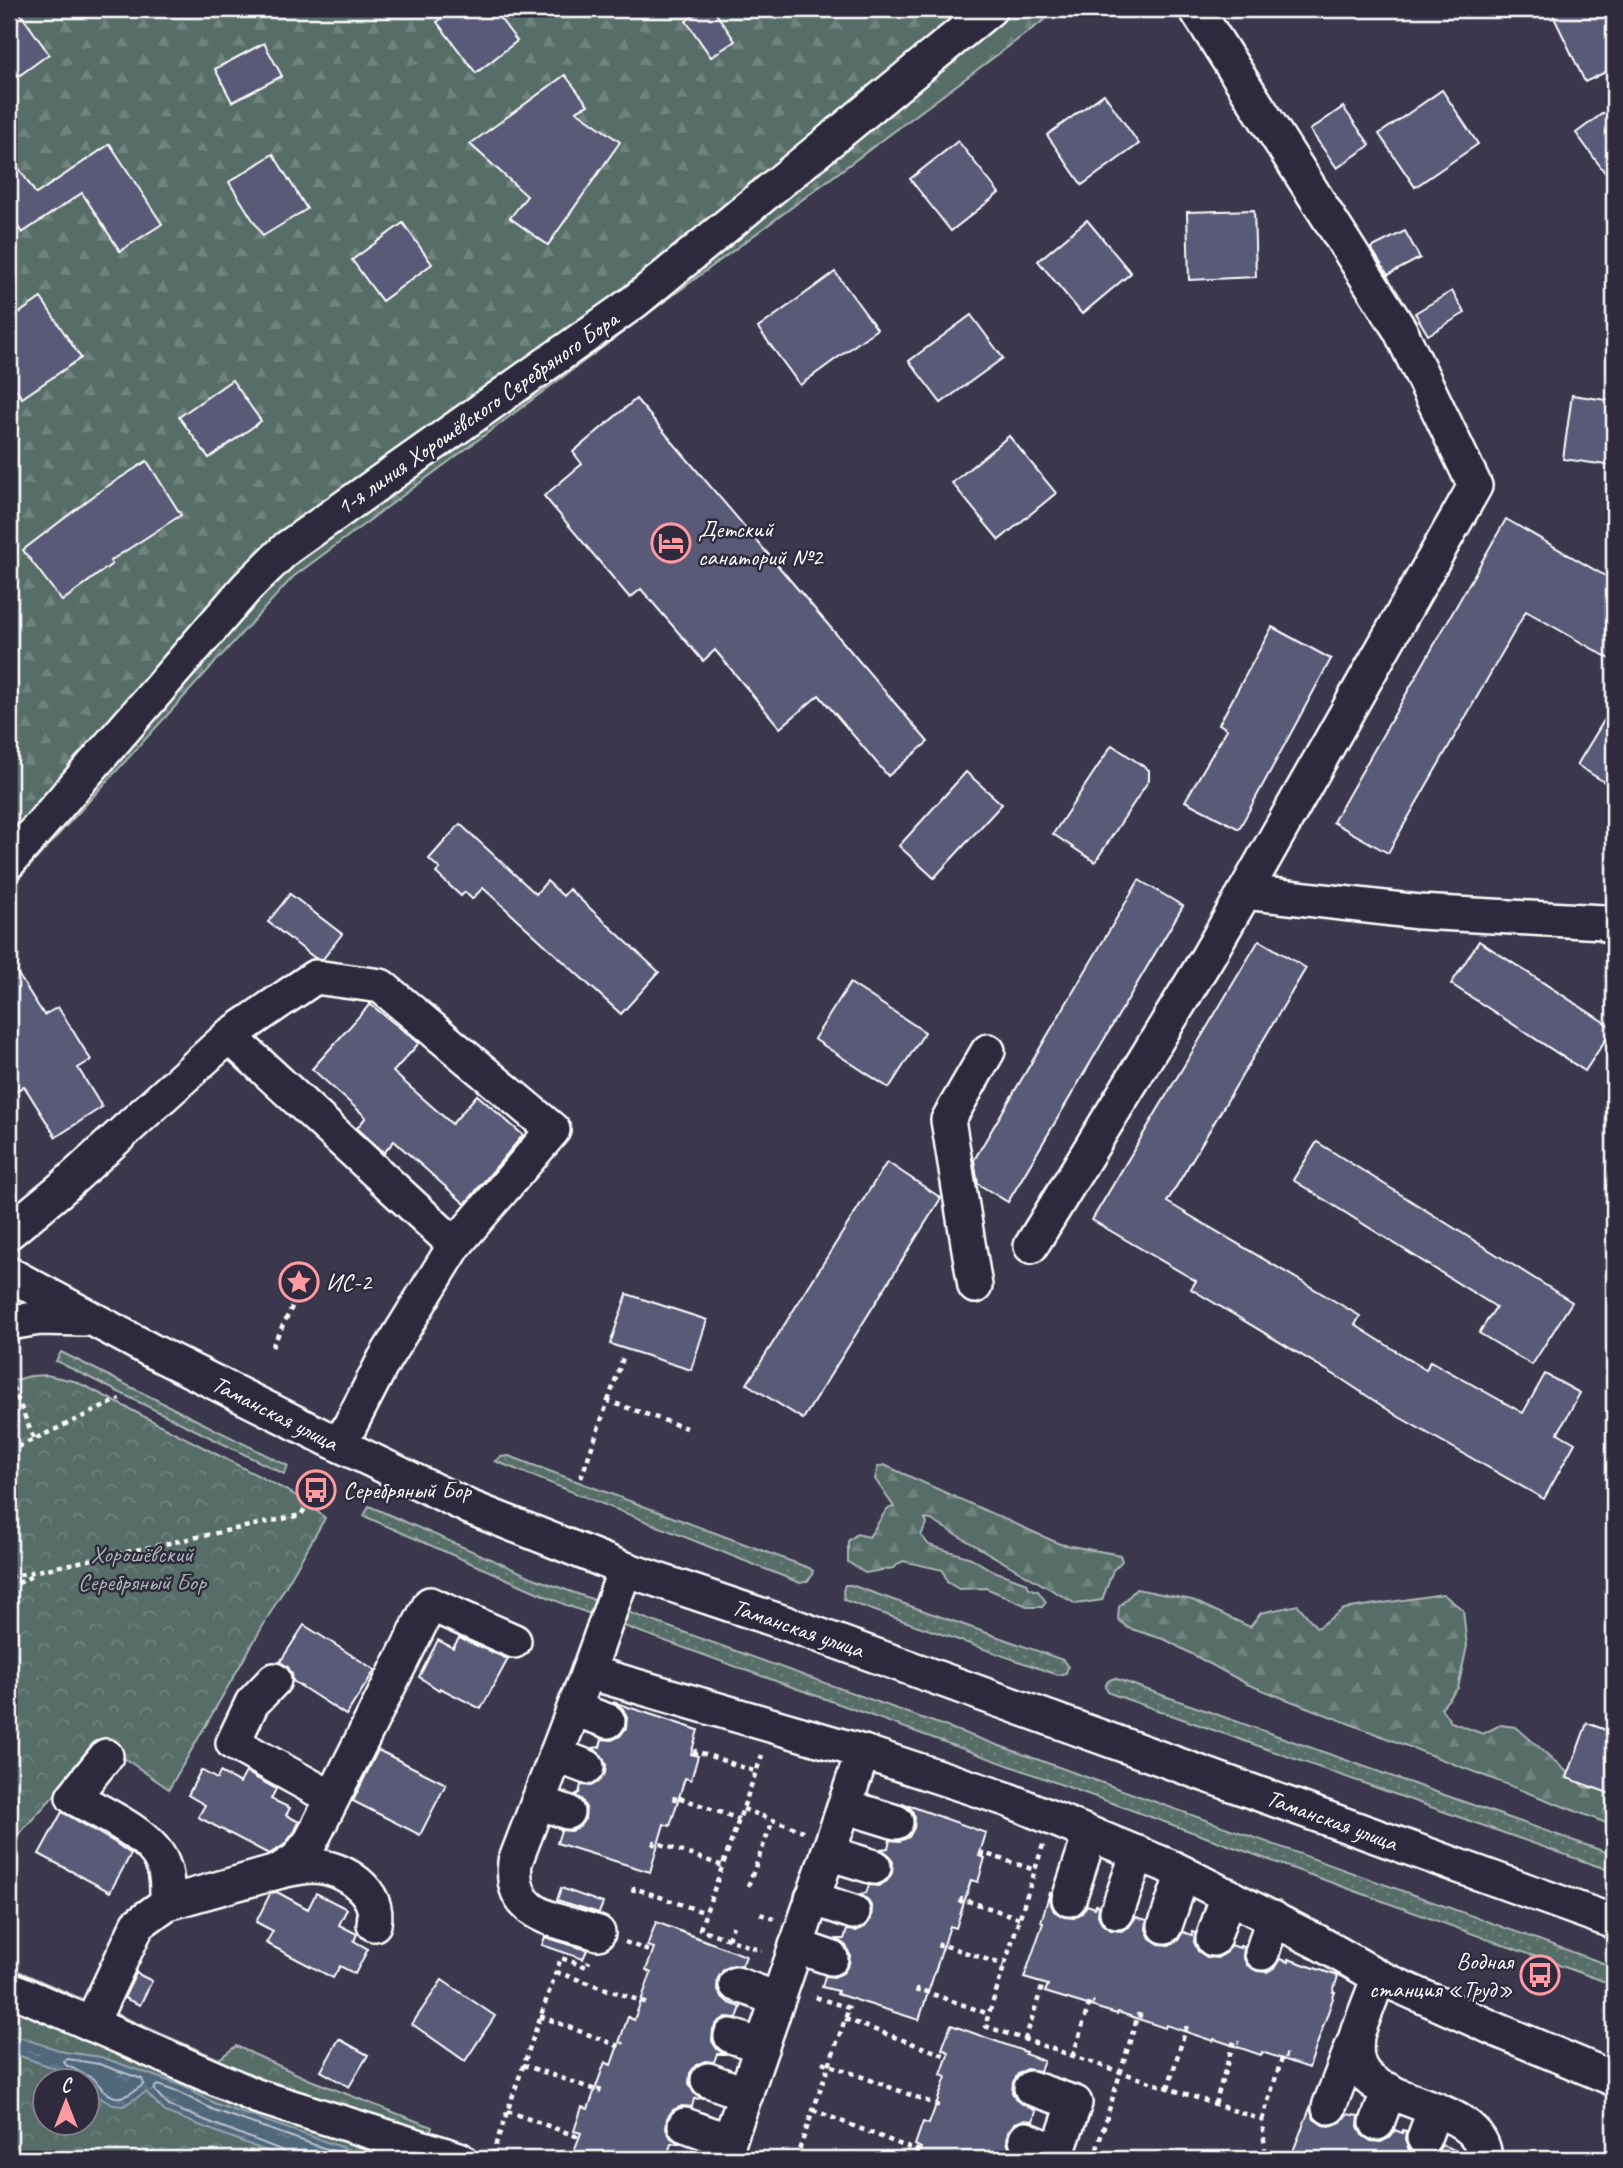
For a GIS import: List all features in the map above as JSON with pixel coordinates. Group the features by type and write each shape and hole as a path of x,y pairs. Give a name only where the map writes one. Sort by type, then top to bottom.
{"street":[{"name":"1-я линия Хорошёвского Серебряного Бора","path":"9,862 247,587 287,548 634,302 990,9"},
{"path":"1031,1246 1208,958 1475,486 1400,330 1196,9"},
{"path":"1245,892 1419,912 1603,922 1614,928"},
{"path":"90,1320 67,1303 40,1276 9,1231 61,1189 229,1036 315,977 381,986 553,1130 455,1245 384,1360 340,1446"},
{"path":"229,1036 455,1245"},
{"path":"975,1286 948,1120 988,1051"},
{"name":"Таманская улица","path":"9,1274 90,1320 340,1446 469,1507 625,1569 788,1623 1614,1922"},
{"path":"9,1323 65,1317 90,1320"},
{"path":"598,1933 538,1913 524,1904 513,1878 533,1854 552,1807 556,1755 625,1569"},
{"path":"277,1872 288,1866 304,1850 430,1604 514,1641"},
{"path":"588,1672 863,1752 1006,1799 1138,1853 1228,1895 1273,1918 1314,1954 1378,1977 1614,2079"},
{"path":"274,1680 252,1703 233,1743 332,1798"},
{"path":"574,1709 608,1721"},
{"path":"685,2125 726,2150 762,2046 784,1962 812,1898 817,1843 844,1806 863,1752"},
{"path":"556,1755 587,1767"},
{"path":"106,1756 73,1797 137,1835 154,1849 164,1867 167,1903"},
{"path":"844,1806 896,1822"},
{"path":"1069,1899 1090,1834"},
{"path":"817,1843 874,1867"},
{"path":"1117,1912 1138,1853"},
{"path":"91,2024 138,1924 167,1903 277,1872 308,1866 328,1868 357,1882 369,1896 376,1912 374,1924"},
{"path":"1166,1926 1183,1873"},
{"path":"1213,1939 1228,1895"},
{"path":"812,1898 853,1912"},
{"path":"1262,1953 1273,1918"},
{"path":"736,1984 784,1962 831,1958"},
{"path":"1329,2107 1378,1977"},
{"path":"9,1988 256,2095 459,2159"},
{"path":"1358,2029 1356,2053 1359,2066 1370,2080 1389,2090 1429,2124 1460,2121 1475,2132 1483,2145 1486,2159"},
{"path":"731,2036 762,2046"},
{"path":"708,2080 746,2094"},
{"path":"1026,2139 1057,2155 1075,2103 1031,2088"},
{"path":"1377,2123 1389,2090"}],"path":[{"path":"272,1347 297,1297"},
{"path":"581,1478 623,1358"},
{"path":"9,1378 34,1439"},
{"path":"9,1451 120,1399"},
{"path":"608,1401 686,1428"},
{"path":"9,1577 38,1573 300,1515 316,1490"},
{"path":"9,1588 38,1573"},
{"path":"773,1725 700,1929 784,1962 849,2008 797,2148 797,2159"},
{"path":"694,1755 696,1751 756,1772"},
{"path":"674,1801 675,1796 739,1819"},
{"path":"743,1809 773,1820 817,1843"},
{"path":"1052,1818 985,2026 1262,2119"},
{"path":"748,1886 773,1820"},
{"path":"653,1846 655,1842 723,1866"},
{"path":"982,1857 984,1853 1035,1870"},
{"path":"633,1892 634,1888 706,1913"},
{"path":"712,1895 721,1898"},
{"path":"960,1903 962,1899 1019,1919"},
{"path":"760,1914 784,1962"},
{"path":"728,1939 733,1926"},
{"path":"490,2159 561,1958 587,1967 598,1933"},
{"path":"939,1948 940,1944 1004,1965"},
{"path":"556,1972 644,2002 646,1998"},
{"path":"1026,2040 1042,1987 1046,1989"},
{"path":"917,1993 918,1989 989,2014"},
{"path":"1073,2056 1090,2001 1094,2003"},
{"path":"1120,2072 1138,2015 1142,2016"},
{"path":"540,2016 621,2046 623,2042"},
{"path":"845,2020 944,2055 946,2051"},
{"path":"1168,2088 1186,2028 1191,2030"},
{"path":"1215,2104 1234,2041 1238,2043"},
{"path":"1265,2159 1262,2119 1283,2055 1287,2056"},
{"path":"822,2062 940,2106 941,2102"},
{"path":"523,2065 599,2091 600,2087"},
{"path":"813,2110 917,2151 918,2147"},
{"path":"507,2111 576,2136 577,2132"}],"green space":[{"path":"9,9 1059,9 293,577 9,889"},
{"path":"61,1352 288,1466 284,1474 56,1361"},
{"name":"Хорошёвский Серебряный Бор","path":"46,1375 74,1381 89,1388 303,1499 325,1518 169,1789 102,1743 19,1834 9,1828 9,1382"},
{"path":"509,1456 809,1568 813,1571 811,1577 800,1583 495,1461"},
{"path":"884,1465 1060,1544 1120,1555 1122,1561 1113,1570 1102,1600 1076,1604 925,1519 927,1524 921,1535 929,1545 971,1558 991,1570 1027,1583 1029,1588 1038,1591 1046,1602 1042,1607 1029,1607 986,1588 959,1589 947,1582 943,1570 903,1561 893,1568 865,1573 848,1562 848,1541 857,1534 869,1537 887,1509 894,1507 875,1479 878,1467"},
{"path":"369,1506 536,1579 1614,1967 1614,1985 566,1605 364,1516"},
{"path":"845,1585 1063,1660 1068,1667 1066,1673 1058,1675 844,1600"},
{"path":"1136,1589 1192,1600 1250,1627 1261,1613 1298,1605 1317,1628 1344,1609 1443,1594 1463,1610 1467,1646 1458,1688 1441,1708 1451,1722 1483,1734 1500,1725 1516,1727 1584,1787 1614,1791 1614,1826 1247,1684 1166,1640 1128,1628 1118,1619 1119,1607"},
{"path":"1114,1678 1614,1855 1614,1872 1109,1693 1105,1687 1108,1681"},
{"path":"9,1967 219,2059 236,2046 308,2079 432,2127 422,2159 9,2159"}],"water":[{"path":"9,2034 65,2052 101,2057 183,2086 216,2104 376,2159 287,2159 165,2112 146,2092 123,2106 113,2105 102,2099 102,2066 48,2066 9,2052"}],"building":[{"path":"9,9 17,9 49,54 9,83"},
{"path":"455,9 493,9 517,41 476,73 437,22"},
{"path":"704,9 713,9 735,41 711,57 686,21"},
{"path":"1550,9 1614,9 1614,68 1585,82"},
{"path":"264,43 282,76 232,102 215,69"},
{"path":"565,75 588,105 576,111 620,142 548,245 510,218 527,196 470,144"},
{"path":"1442,90 1478,144 1415,187 1379,134"},
{"path":"1104,94 1139,144 1082,185 1047,135"},
{"path":"1614,105 1614,185 1576,133"},
{"path":"1343,107 1370,145 1337,168 1310,130"},
{"path":"958,141 999,193 951,231 910,179"},
{"path":"110,144 162,224 120,251 82,193 22,233 9,213 9,153 36,194"},
{"path":"273,154 307,209 263,236 229,182"},
{"path":"1254,210 1256,277 1189,280 1187,212"},
{"path":"1087,220 1131,273 1082,314 1038,261"},
{"path":"403,223 432,264 382,301 352,260"},
{"path":"1405,231 1420,258 1388,275 1371,248"},
{"path":"835,272 877,329 800,385 758,328"},
{"path":"1452,291 1465,313 1428,335 1415,313"},
{"path":"41,298 81,358 22,398 9,379 9,320"},
{"path":"971,315 1003,358 941,403 909,361"},
{"path":"232,380 261,421 209,458 179,417"},
{"path":"1572,395 1614,401 1614,466 1563,459"},
{"name":"Детский санаторий №2","path":"636,399 928,742 888,776 819,695 780,728 715,650 703,661 641,589 630,598 544,496 582,464 573,452"},
{"path":"1009,436 1056,493 999,540 952,483"},
{"path":"147,461 181,515 110,561 112,564 62,601 23,550 100,491"},
{"path":"1506,519 1614,581 1614,661 1526,611 1388,853 1333,822"},
{"path":"1272,627 1331,659 1239,829 1185,801 1227,729 1219,724"},
{"path":"1614,704 1614,788 1577,765"},
{"path":"1112,745 1149,770 1149,780 1095,862 1053,834"},
{"path":"966,772 1002,804 934,878 899,846"},
{"path":"460,824 536,894 547,881 563,896 569,889 659,972 621,1014 483,888 472,899 465,892 461,896 436,873 440,869 429,859"},
{"path":"1139,880 1183,906 1008,1202 978,1184 974,1160"},
{"path":"290,894 342,934 323,959 315,958 268,922"},
{"path":"1259,940 1306,968 1167,1202 1360,1316 1355,1325 1426,1370 1430,1361 1523,1413 1545,1374 1580,1393 1558,1433 1575,1443 1544,1499 1399,1417 1343,1380 1191,1289 1196,1281 1092,1220"},
{"path":"1479,941 1613,1028 1585,1071 1451,984"},
{"path":"9,960 44,1015 58,1007 91,1060 78,1068 102,1107 56,1137 24,1086 9,1096"},
{"path":"850,983 925,1032 889,1088 814,1039"},
{"path":"370,1004 419,1043 393,1072 452,1124 477,1095 523,1135 465,1204 394,1141 384,1153 357,1128 366,1117 312,1069"},
{"path":"1317,1142 1572,1302 1532,1365 1479,1333 1496,1307 1293,1180"},
{"path":"887,1162 941,1198 803,1419 747,1384"},
{"path":"627,1294 707,1320 691,1370 610,1344"},
{"path":"304,1625 375,1670 346,1715 293,1681 288,1667 280,1662"},
{"path":"459,1638 508,1659 481,1709 440,1688 439,1690 419,1677 438,1640 453,1648"},
{"path":"613,1702 698,1730 691,1754 698,1756 691,1780 685,1778 670,1826 664,1824 650,1872 557,1843 561,1830 571,1831 579,1827 585,1819 586,1808 582,1800 575,1795 579,1793 581,1785 591,1786 605,1773 606,1765 602,1756 593,1748 600,1747 602,1739 612,1740 620,1736 626,1728 627,1718 623,1709"},
{"path":"1587,1723 1614,1733 1614,1795 1567,1778"},
{"path":"378,1750 446,1784 420,1835 353,1801"},
{"path":"201,1770 217,1779 220,1772 240,1783 246,1772 276,1789 271,1799 290,1808 286,1815 299,1822 295,1831 284,1845 269,1854 198,1817 205,1805 188,1795"},
{"path":"902,1803 986,1833 979,1856 985,1858 978,1882 971,1880 956,1928 950,1926 919,2020 822,1987 825,1976 834,1977 843,1973 849,1964 850,1955 846,1946 837,1939 844,1939 847,1930 856,1931 865,1927 871,1919 872,1908 868,1900 860,1894 866,1893 869,1885 878,1886 887,1881 892,1873 893,1862 881,1849 888,1848 890,1840 900,1841 909,1837 914,1828 915,1817 911,1809"},
{"path":"62,1812 131,1854 110,1892 39,1854"},
{"path":"561,1888 603,1903 599,1913 557,1900"},
{"path":"277,1892 308,1909 316,1893 347,1909 339,1925 357,1934 354,1941 368,1949 355,1974 340,1966 333,1978 266,1943 273,1931 256,1922 270,1894"},
{"path":"1050,1892 1054,1911 1064,1917 1074,1918 1082,1913 1087,1905 1095,1908 1096,1905 1099,1906 1098,1915 1102,1924 1111,1930 1121,1931 1129,1927 1136,1917 1147,1920 1146,1929 1150,1938 1159,1944 1169,1945 1178,1940 1183,1932 1192,1935 1192,1932 1195,1933 1194,1942 1198,1951 1207,1957 1217,1958 1226,1953 1231,1945 1240,1946 1244,1947 1243,1956 1247,1965 1257,1971 1267,1972 1274,1968 1280,1959 1288,1962 1288,1959 1338,1976 1309,2068 1262,2052 1261,2055 1166,2025 1165,2028 1045,1992 1048,1985 1024,1978 1043,1923 1041,1922"},
{"path":"656,1922 746,1956 742,1966 733,1965 724,1969 718,1978 717,1988 729,2003 741,2007 737,2018 726,2017 713,2029 712,2041 724,2054 717,2054 714,2062 705,2061 696,2065 690,2073 689,2084 694,2093 702,2098 694,2099 692,2107 682,2106 673,2110 667,2118 666,2129 671,2138 679,2143 671,2144 666,2159 571,2159 581,2133 574,2131 582,2107 588,2109 605,2062 611,2065 628,2017 634,2020 651,1973 646,1970 654,1948 647,1946"},
{"path":"545,1937 587,1950 583,1959 542,1945"},
{"path":"136,1973 152,1981 140,2005 124,1998"},
{"path":"442,1980 495,2016 465,2061 412,2024"},
{"path":"951,2025 1044,2061 1040,2071 1027,2069 1018,2074 1013,2082 1012,2092 1016,2100 1036,2111 1033,2121 1015,2123 1008,2132 1010,2150 1020,2157 1019,2159 917,2159 921,2148 915,2145 923,2122 929,2124 946,2077 941,2075 949,2052 942,2049"},
{"path":"339,2039 368,2055 349,2087 321,2071"},
{"path":"1310,2108 1314,2119 1323,2125 1331,2126 1341,2122 1347,2114 1359,2116 1358,2126 1362,2135 1371,2141 1381,2142 1389,2138 1395,2130 1402,2133 1403,2130 1406,2131 1405,2140 1409,2150 1417,2156 1428,2157 1442,2145 1464,2154 1465,2159 1290,2159"}],"place":[{"name":"Детский санаторий №2","path":"671,543"},
{"name":"ИС-2","path":"299,1282"},
{"name":"Серебряный Бор","path":"316,1490"},
{"name":"Водная станция «Труд»","path":"1540,1975"}]}
